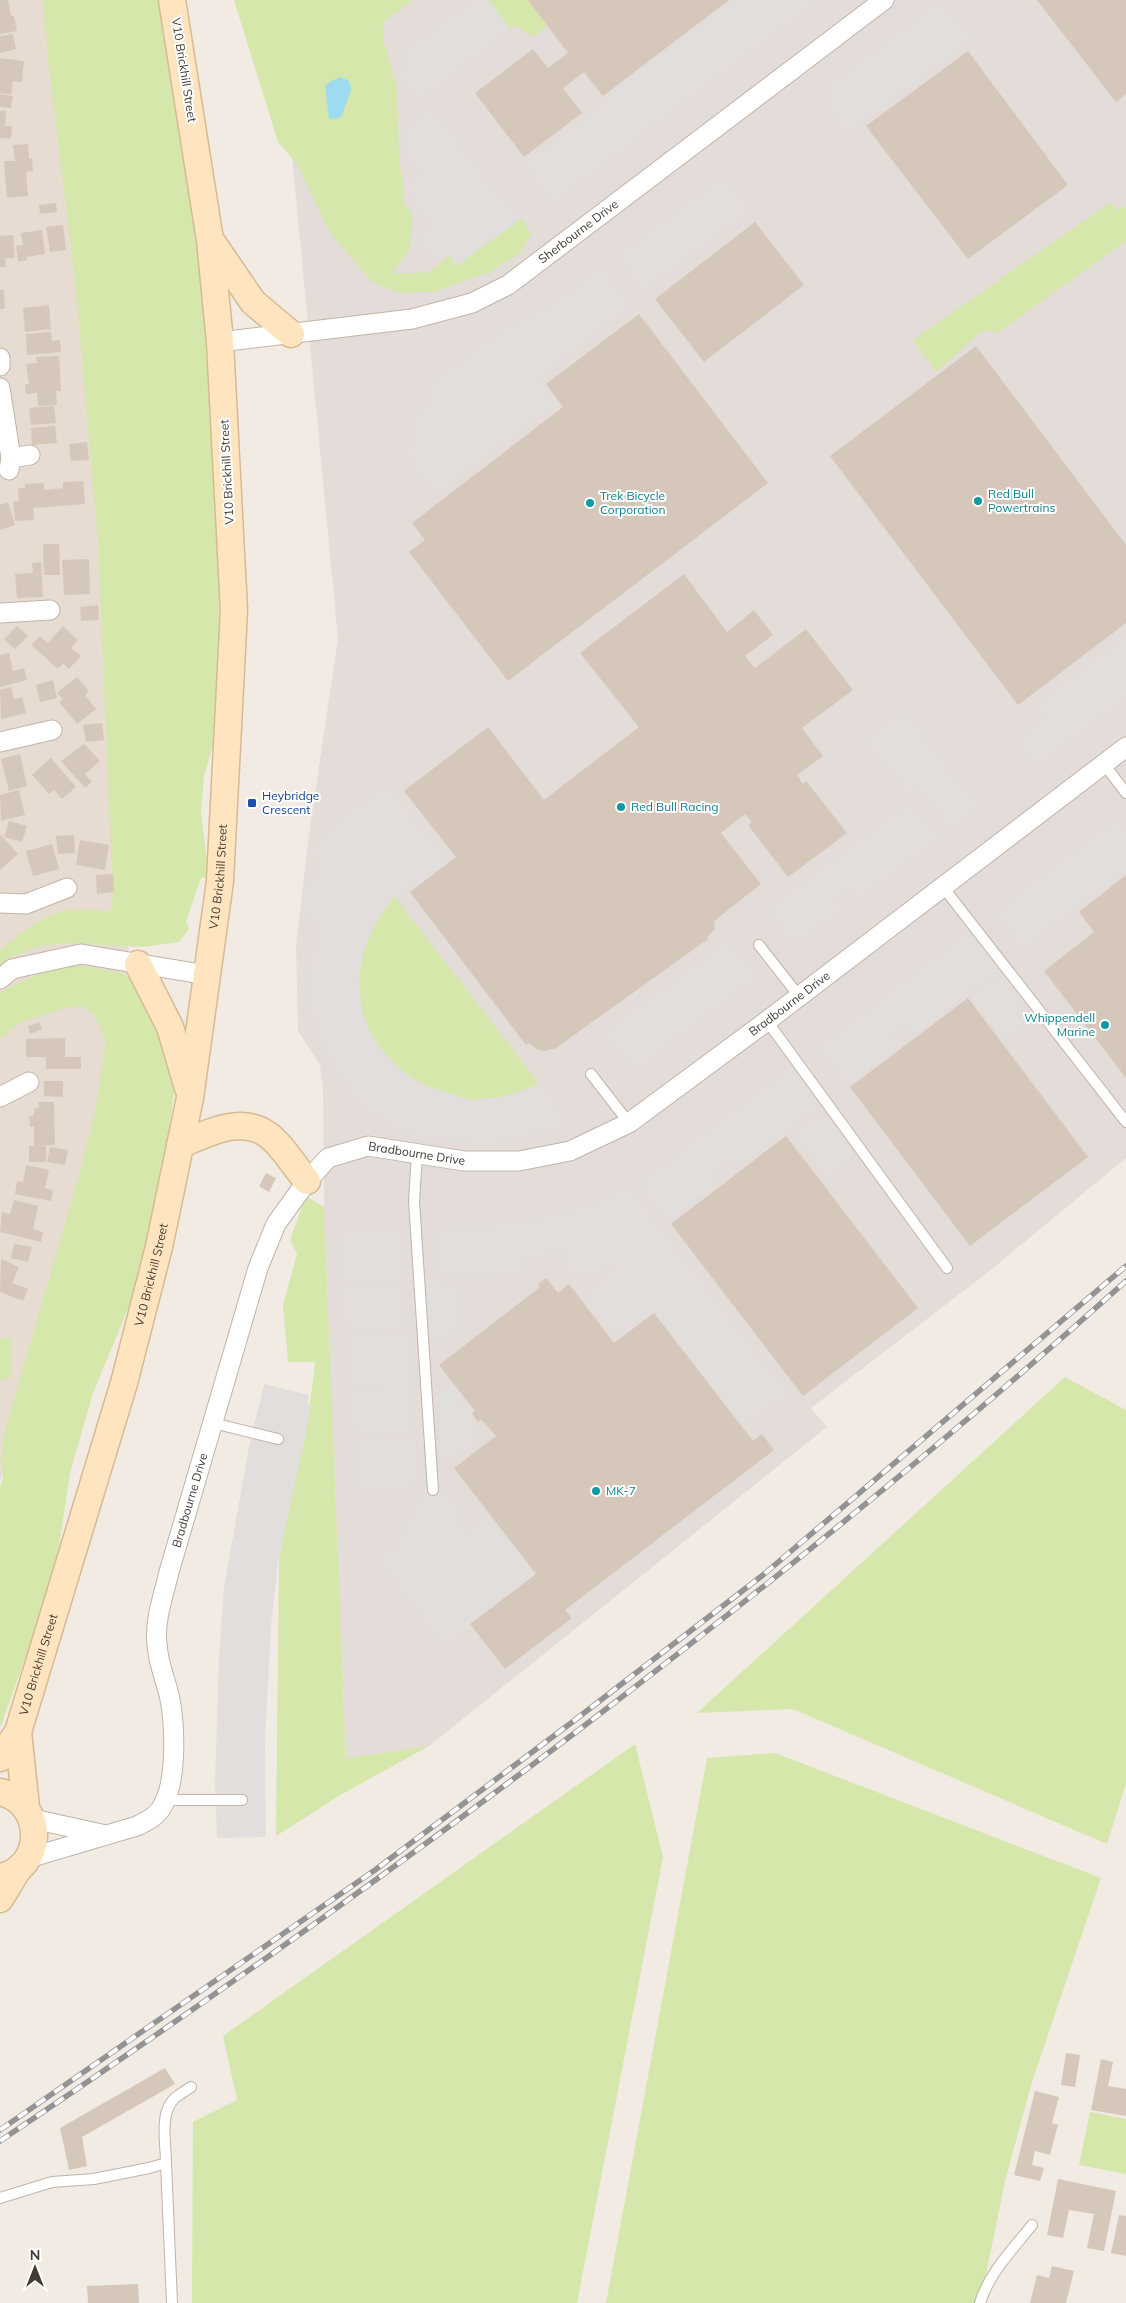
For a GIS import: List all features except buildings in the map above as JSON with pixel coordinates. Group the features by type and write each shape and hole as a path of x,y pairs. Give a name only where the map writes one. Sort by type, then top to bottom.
{"street":[{"name":"V10 Brickhill Street","path":"0,1758 18,1732 124,1383 159,1247 190,1098 207,975 214,941 220,881 234,610 220,342 210,240 172,0"},
{"name":"Sherbourne Drive","path":"220,342 412,319 442,313 472,303 508,285 884,0"},
{"path":"210,240 253,302 291,334"},
{"path":"0,358 0,366"},
{"path":"0,388 10,465 30,455"},
{"path":"0,613 50,610"},
{"path":"0,742 52,730"},
{"name":"Bradbourne Drive","path":"16,1868 106,1835 137,1826 152,1819 166,1800 170,1787 173,1752 173,1718 170,1697 160,1670 156,1641 160,1609 169,1572 262,1259 276,1224 307,1181 328,1158 368,1146 464,1161 519,1161 570,1151 629,1123 768,1021 1126,747"},
{"path":"0,903 26,904 67,888"},
{"path":"0,979 12,969 81,954 207,975"},
{"path":"138,964 170,1027 190,1098"},
{"path":"0,1097 29,1082"},
{"path":"180,1145 219,1128 238,1125 254,1128 274,1139 307,1181"},
{"name":"V10 Brickhill Street","path":"16,1868 35,1839 29,1813 18,1732"},
{"path":"0,1792 15,1798 29,1813"},
{"name":"Bradbourne Drive","path":"29,1813 106,1835"},
{"path":"0,1899 16,1868"}],"lane":[{"path":"1104,764 1126,792"},
{"path":"943,887 1126,1122"},
{"path":"759,946 799,996"},
{"path":"768,1021 947,1268"},
{"path":"591,1074 629,1123"},
{"path":"417,1154 414,1201 434,1490"},
{"path":"213,1423 278,1439"},
{"path":"166,1800 242,1800"},
{"path":"172,2303 166,2163 166,2116 174,2098 191,2087"},
{"path":"0,2198 52,2182 94,2179 166,2163"},
{"path":"980,2303 983,2291 994,2273 1032,2225"}],"shaded area":[{"path":"0,0 58,0 136,842 116,1118 0,1481"},
{"path":"258,0 1126,0 1126,1158 987,1273 811,1408 827,1427 429,1746 346,1758 324,1207 323,1090 320,1065 298,1031 296,944 310,827 338,639 286,94"},
{"path":"477,0 488,0 509,28 418,102 399,76 410,69 400,55"},
{"path":"734,0 810,0 813,3 553,202 526,162 605,105 602,100"},
{"path":"940,1 970,40 847,133 839,121 826,90"},
{"path":"431,109 496,195 513,206 522,218 456,266 449,255 438,263 419,240 432,224 406,188 420,173 404,150 402,131"},
{"path":"723,177 748,210 643,290 618,256"},
{"path":"602,269 629,306 538,378 555,404 435,494 407,455 416,445 412,429 417,414 432,402 423,390 509,327 549,309"},
{"path":"1126,638 1126,698 1035,766 1016,741 1048,717 1039,704"},
{"path":"903,712 978,808 952,829 918,786 909,793 868,740"},
{"path":"386,786 448,861 397,894 382,912 372,929 363,952 359,979 361,1006 367,1027 378,1046 403,1072 421,1084 470,1100 504,1097 537,1085 570,1123 507,1141 475,1143 406,1132 373,1113 354,1094 321,1039 313,1012 311,981 314,955 322,923 308,918 303,902 309,882 324,865 311,853 344,817"},
{"path":"910,803 937,839 861,897 853,887 834,901 841,910 795,944 769,909"},
{"path":"1116,821 1126,833 1126,870 1023,948 996,912"},
{"path":"969,933 997,970 914,1034 905,1023 890,1035 898,1046 847,1085 819,1048"},
{"path":"728,941 756,977 634,1070 605,1033"},
{"path":"1000,976 1033,1019 1005,1040 972,997"},
{"path":"789,1069 818,1106 735,1170 726,1159 711,1170 719,1182 668,1221 640,1184"},
{"path":"823,1113 855,1155 827,1177 795,1134"},
{"path":"631,1188 639,1202 787,1394 741,1426 651,1309 614,1337 583,1296 619,1268 618,1264 573,1278 564,1249 524,1258 526,1271 467,1278 437,1276 437,1227 474,1228 521,1223 583,1208"},
{"path":"400,1230 403,1278 344,1282 341,1234"},
{"path":"442,1279 442,1285 458,1284 460,1333 445,1334 445,1341 429,1342 426,1280"},
{"path":"403,1282 406,1330 347,1334 344,1286"},
{"path":"407,1334 410,1382 351,1385 348,1337"},
{"path":"264,1384 309,1395 307,1403 312,1405 278,1563 271,1626 265,1741 266,1837 217,1838 215,1786 219,1654 224,1587 249,1447"},
{"path":"410,1385 413,1433 355,1436 352,1388"},
{"path":"456,1387 457,1409 471,1409 473,1447 461,1447 461,1455 442,1456 439,1388"},
{"path":"414,1437 417,1485 358,1489 355,1441"},
{"path":"446,1490 461,1510 454,1516 466,1533 490,1515 536,1574 445,1645 380,1560 397,1547 422,1492"}],"green space":[{"path":"43,0 160,0 176,89 200,263 219,537 217,730 204,777 201,812 209,877 201,878 186,921 189,929 179,942 144,947 65,943 36,947 0,964 0,951 22,932 40,921 58,912 67,910 110,911 113,896 98,541 75,280 48,60"},
{"path":"234,0 413,0 383,22 384,42 397,90 399,157 403,201 413,215 409,249 392,274 429,272 449,255 457,265 522,218 531,235 519,254 489,272 437,291 399,293 372,282 328,230 298,165 278,142"},
{"path":"488,0 528,0 548,26 533,37 517,26 509,28"},
{"path":"1111,202 1118,211 1126,205 1126,241 999,332 983,330 936,372 913,340"},
{"path":"395,897 538,1082 537,1085 496,1098 470,1100 456,1097 427,1086 410,1076 390,1059 375,1040 365,1020 360,999 359,978 363,956 370,936 381,916"},
{"path":"76,965 119,972 136,982 174,1060 174,1094 160,1193 149,1243 130,1304 93,1393 70,1473 54,1580 0,1728 0,1487 3,1477 1,1459 3,1438 80,1172 96,1108 106,1042 95,1016 83,1006 65,1008 21,1022 0,1039 0,993 36,975"},
{"path":"306,1196 324,1207 346,1758 429,1746 342,1794 276,1836 279,1560 311,1396 315,1362 288,1362 283,1305 297,1254 290,1240"},
{"path":"11,1337 11,1378 0,1380 0,1339"},
{"path":"1065,1377 1126,1410 1126,1783 1107,1844 793,1709 697,1713"},
{"path":"635,1744 663,1857 577,2303 192,2303 193,2122 237,2100 223,2036"},
{"path":"775,1753 1101,1878 1032,2082 1006,2177 980,2303 606,2303 707,1758"},
{"path":"1090,2112 1126,2119 1126,2174 1079,2165"}],"water":[{"path":"341,77 349,81 351,90 342,115 339,118 329,119 325,86"}],"railway":[{"path":"0,2130 375,1870 571,1723 763,1575 1126,1266"},
{"path":"0,2141 292,1940 578,1730 857,1511 993,1398 1126,1281"}],"place":[{"name":"Red Bull Powertrains","path":"978,501"},
{"name":"Trek Bicycle Corporation","path":"590,503"},
{"name":"Heybridge Crescent","path":"252,803"},
{"name":"Red Bull Racing","path":"621,807"},
{"name":"Whippendell Marine","path":"1105,1025"},
{"name":"MK-7","path":"596,1491"}]}
